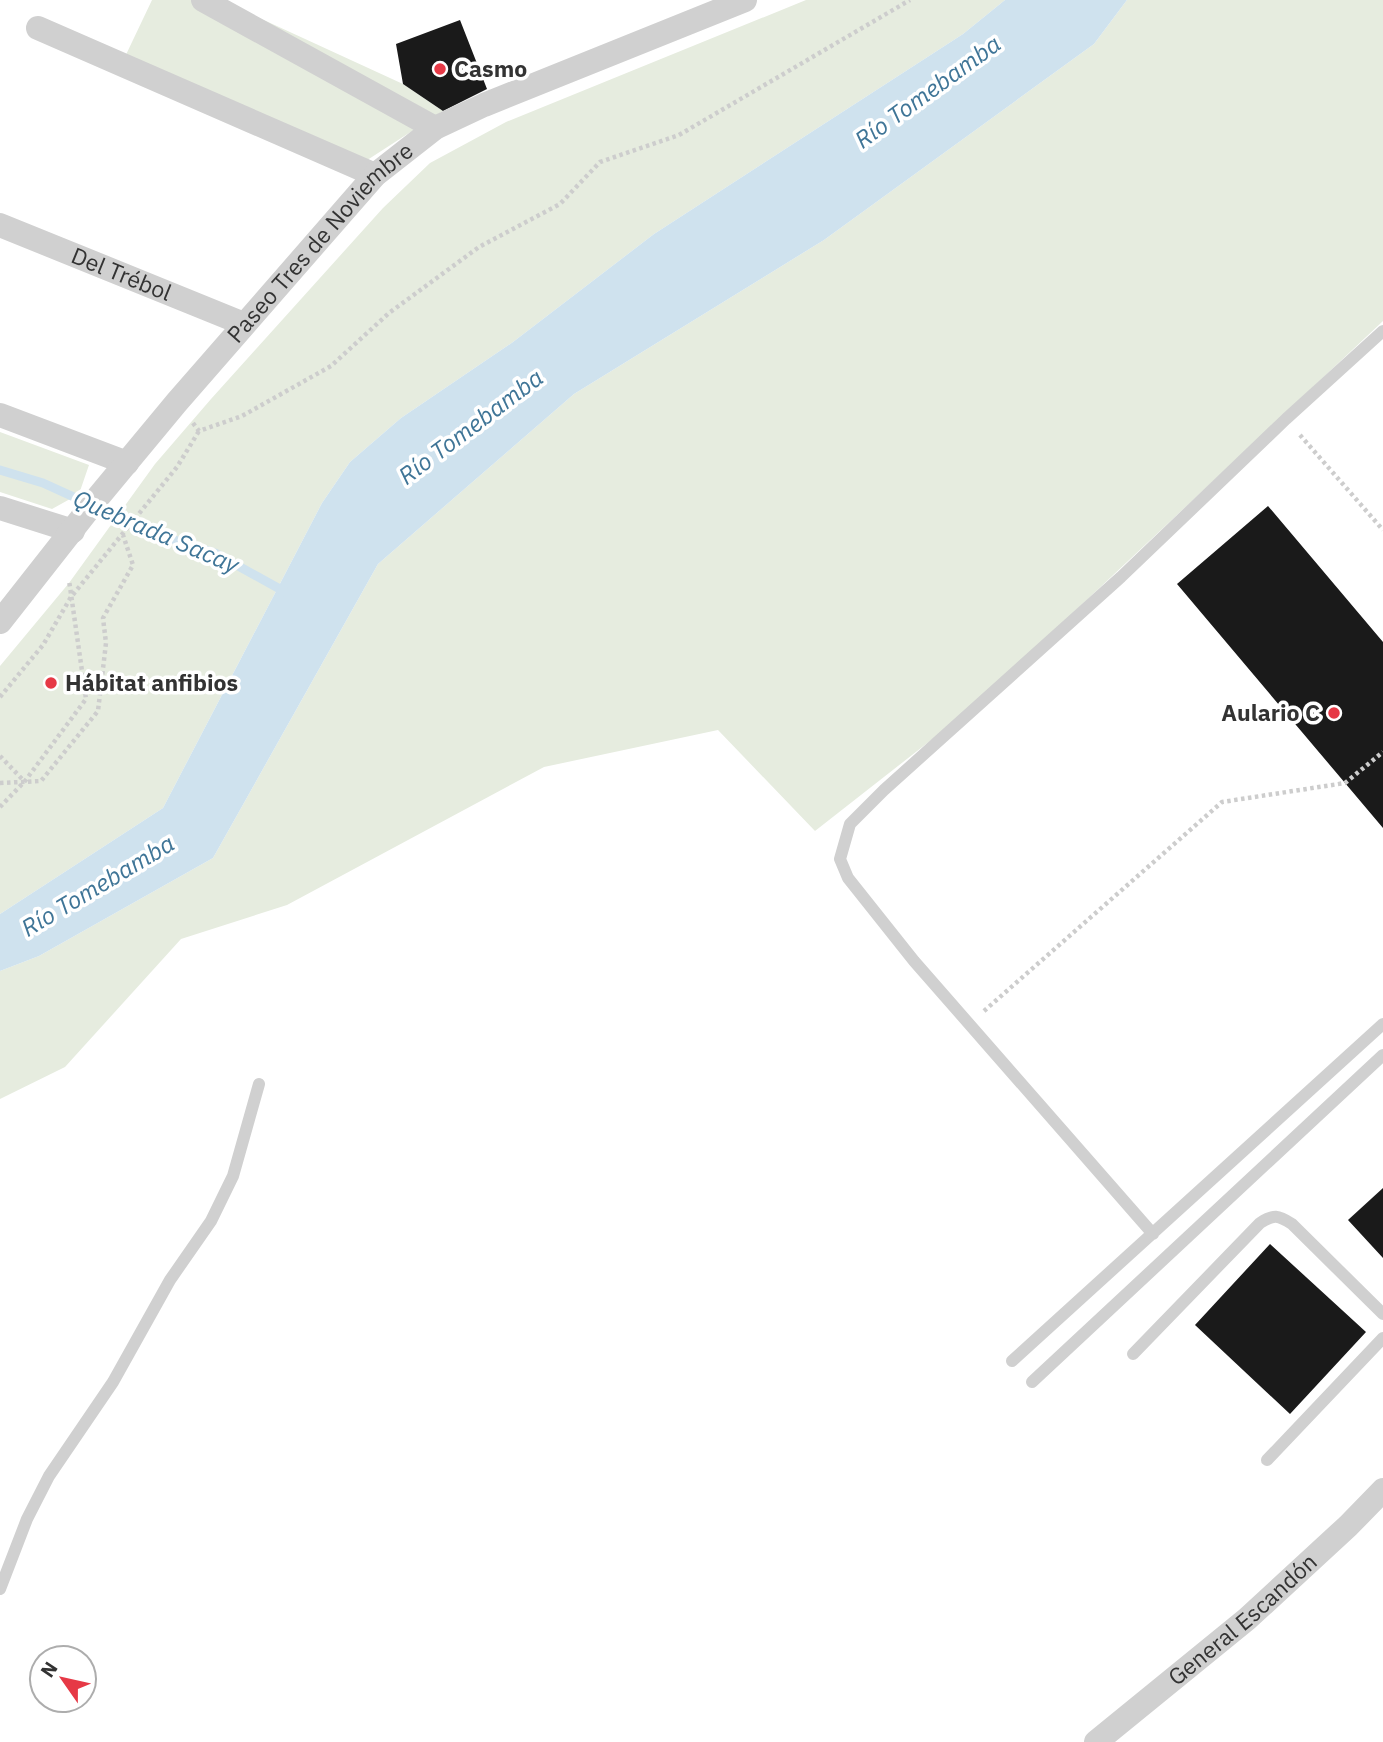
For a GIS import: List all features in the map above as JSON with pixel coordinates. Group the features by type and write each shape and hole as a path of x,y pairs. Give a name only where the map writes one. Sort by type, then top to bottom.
{"street":[{"path":"203,0 435,128"},
{"name":"Paseo Tres de Noviembre","path":"0,622 177,402 375,175 435,128 484,105 745,0"},
{"path":"38,28 375,175"},
{"name":"Del Trébol","path":"0,225 244,324"},
{"path":"0,415 127,463"},
{"path":"0,508 78,524"},
{"name":"General Escandón","path":"1096,1742 1247,1619 1383,1490"}],"lane":[{"path":"1153,1234 914,961 848,878 840,859 850,824 884,790 1121,578 1286,419 1383,331"},
{"path":"1012,1361 1383,1024"},
{"path":"1032,1382 1383,1055"},
{"path":"0,1589 27,1519 49,1476 113,1382 170,1280 211,1221 233,1176 259,1084"},
{"path":"1133,1354 1260,1223 1272,1215 1292,1224 1383,1314"},
{"path":"1267,1460 1383,1338"}],"path":[{"path":"0,696 43,645 71,597 177,467 199,431 242,416 331,366 388,313 479,247 560,204 600,162 680,135 910,0"},
{"path":"177,402 199,431"},
{"path":"1286,419 1383,530"},
{"path":"0,807 25,781 86,699 68,583 78,524"},
{"path":"0,783 41,781 98,711 106,643 103,618 133,565 122,534"},
{"path":"970,1023 1222,802 1345,783 1383,752"},
{"path":"0,756 25,781"}],"shaded area":[{"path":"152,0 220,0 403,84 443,111 358,166 123,61"},
{"path":"806,0 1005,0 963,34 654,234 513,342 401,418 350,462 322,503 163,808 0,914 0,666 69,583 155,464 211,399 383,208 430,163 506,122"},
{"path":"1127,0 1383,0 1383,321 972,708 815,831 718,730 544,767 287,905 181,939 65,1067 0,1099 0,971 39,956 213,858 378,564 574,394 824,240 1094,44"},
{"path":"0,432 89,465 79,494 52,509 0,492"}],"water":[{"name":"Río Tomebamba","path":"1005,0 1127,0 1094,44 824,240 574,394 378,564 213,858 39,956 0,971 0,914 163,808 322,503 350,462 401,418 513,342 654,234 963,34"}],"building":[{"path":"460,20 487,89 443,111 403,84 396,44"},
{"name":"Aulario C","path":"1268,506 1383,642 1383,828 1177,584"},
{"path":"1383,1188 1383,1258 1348,1220"},
{"path":"1270,1244 1366,1332 1290,1414 1195,1325"}],"waterway":[{"name":"Quebrada Sacay","path":"0,470 43,483 153,533 215,553 287,593"}],"place":[{"name":"Casmo","path":"440,69"},
{"name":"Hábitat anfibios","path":"51,683"},
{"name":"Aulario C","path":"1334,713"}]}
